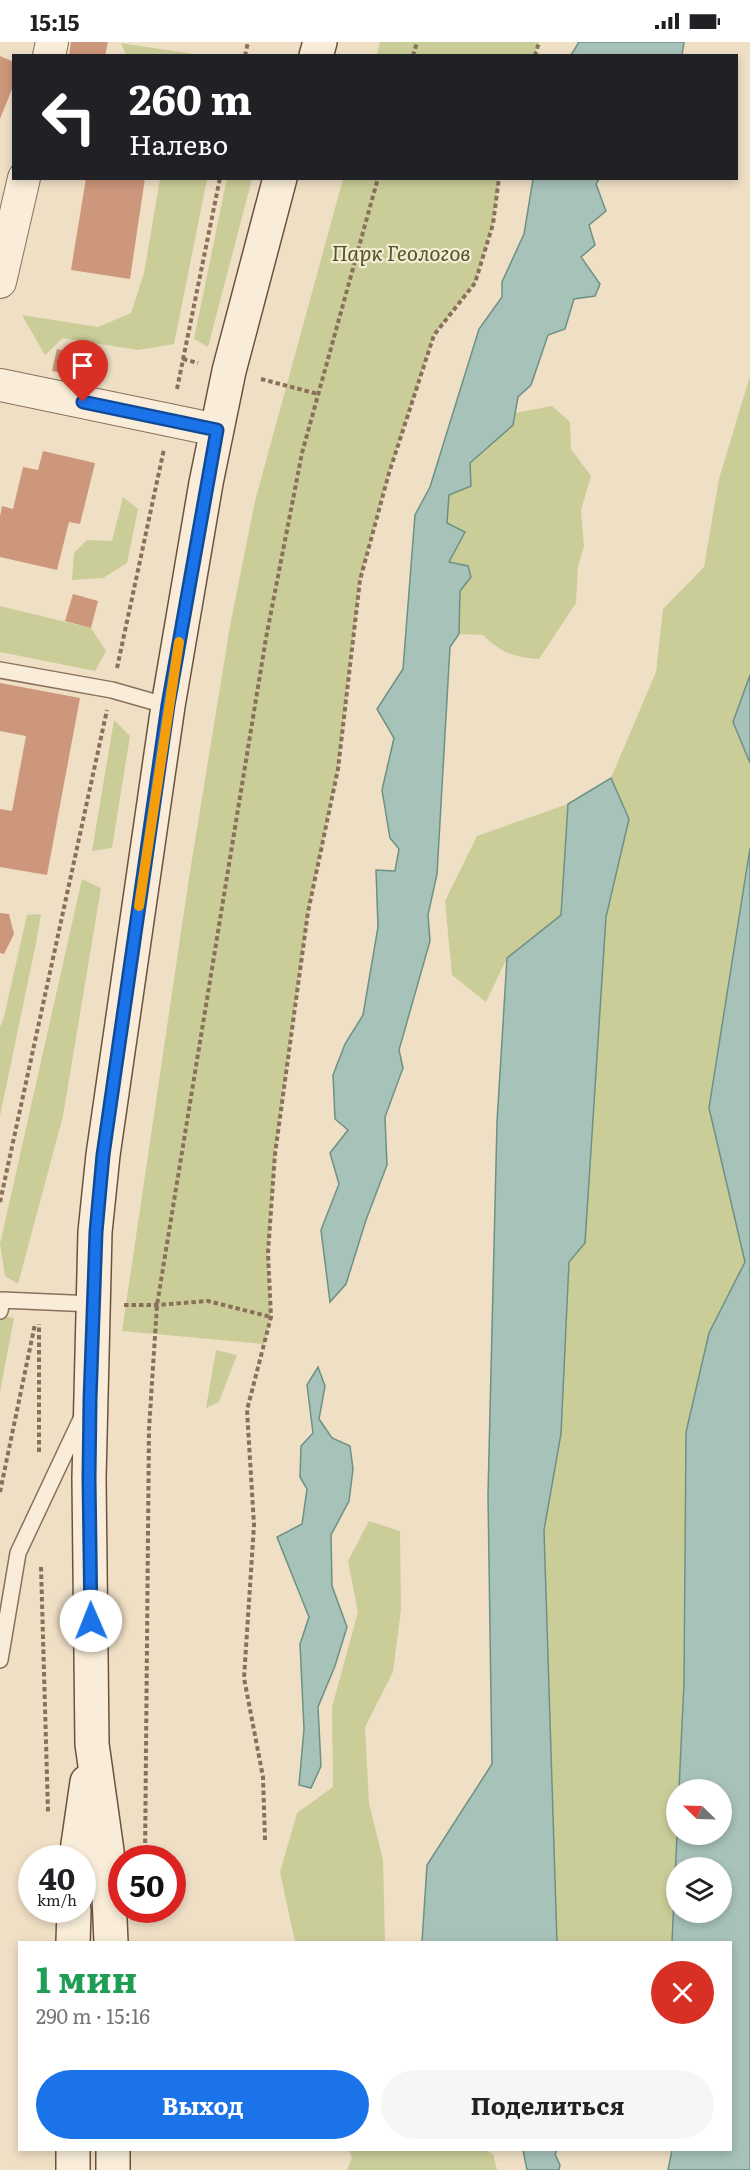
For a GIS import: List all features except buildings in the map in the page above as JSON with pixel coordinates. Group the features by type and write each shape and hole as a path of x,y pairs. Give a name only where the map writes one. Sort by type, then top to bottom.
{"main road":[{"path":"111,1941 107,1851 92,1744 89,1478 96,1232 103,1155 168,705 217,430 279,180"},
{"path":"78,1845 92,1744"},
{"path":"73,1941 74,1923"},
{"path":"73,2151 73,2170"},
{"path":"113,2151 113,2170"}],"street":[{"path":"0,282 5,242 23,180"},
{"path":"0,385 217,430"}],"lane":[{"path":"0,669 112,690 168,705"},
{"path":"0,1311 2,1300 93,1304"},
{"path":"0,1660 18,1553 90,1400"}],"path":[{"path":"0,1202 112,690 220,180"},
{"path":"145,1845 149,1429 157,1305 266,638 302,453 377,180"},
{"path":"265,1840 263,1777 243,1678 254,1525 247,1410 271,1317 268,1253 275,1155 308,912 338,769 360,580 389,472 434,335 475,283 493,224 499,180"},
{"path":"157,1305 208,1301 271,1317"},
{"path":"0,1492 39,1302"},
{"path":"39,1302 39,1509"},
{"path":"41,1557 48,1813"}],"green space":[{"path":"380,42 539,42 535,54 377,54"},
{"path":"121,43 193,54 126,54"},
{"path":"160,180 207,180 174,344 138,350 63,338 45,355 22,315 98,327 131,313 144,273"},
{"path":"227,180 252,180 208,347 194,339"},
{"name":"Парк Геологов","path":"343,180 499,180 493,224 475,283 434,335 389,473 360,580 338,769 308,912 275,1154 268,1253 271,1317 264,1344 122,1331 189,878 230,626 255,501"},
{"path":"750,376 750,675 733,721 750,763 750,848 709,1108 745,1262 709,1333 686,1432 684,1683 679,1779 666,1779 666,1845 677,1845 676,1857 666,1857 666,1923 673,1923 672,1941 557,1941 544,1530 561,1434 569,1262 585,1242 606,916 629,819 611,778 656,672 663,609 704,567 719,479"},
{"path":"552,406 570,422 571,449 591,476 581,510 584,546 578,567 576,603 539,659 508,653 483,635 459,634 460,591 449,563 447,523 449,495 470,463 513,425 515,413"},
{"path":"123,497 138,509 127,563 103,578 72,580 74,553 87,540 112,541"},
{"path":"0,606 91,628 106,651 95,671 0,652"},
{"path":"114,720 130,736 112,848 92,851"},
{"path":"568,804 561,915 507,958 486,1002 452,975 445,901 477,836"},
{"path":"82,879 101,888 63,1116 18,1284 5,1276 0,1244"},
{"path":"41,914 0,1116 0,1027 27,915"},
{"path":"0,1316 14,1318 0,1392"},
{"path":"216,1350 237,1355 219,1402 206,1408"},
{"path":"369,1521 400,1531 401,1609 393,1672 365,1727 369,1803 383,1860 385,1941 295,1941 280,1872 297,1813 333,1787 332,1707 358,1612 348,1561"},
{"path":"349,2151 487,2151 493,2154 497,2170 347,2170 352,2158"}],"shaded area":[{"path":"579,42 684,42 682,54 572,54"},
{"path":"533,180 598,180 596,184 606,211 589,225 595,245 581,257 600,284 595,296 574,299 565,329 548,335 531,385 518,397 513,425 470,463 471,486 449,495 447,523 465,532 449,562 468,566 471,577 460,591 459,634 450,647 437,874 428,915 430,941 399,1050 403,1068 385,1117 387,1165 366,1220 346,1284 330,1302 321,1230 339,1184 330,1153 348,1130 335,1119 333,1075 345,1044 363,1015 378,927 376,870 395,871 399,849 390,838 382,790 394,738 377,709 403,669 415,515 430,487 479,329 502,297 502,282 524,234"},
{"path":"750,675 750,763 733,722"},
{"path":"611,778 629,819 606,917 585,1243 569,1262 561,1434 544,1530 557,1941 422,1941 427,1865 492,1764 488,1495 497,1122 507,958 561,915 568,804"},
{"path":"750,848 750,2170 668,2170 672,2151 732,2151 732,1941 672,1941 673,1923 732,1923 732,1857 676,1857 677,1845 732,1845 732,1779 679,1779 684,1683 686,1432 709,1333 745,1262 709,1108"},
{"path":"318,1367 325,1386 319,1419 332,1438 350,1446 353,1469 349,1501 331,1535 332,1586 347,1627 335,1666 318,1707 321,1766 311,1788 299,1785 304,1729 300,1644 309,1617 277,1537 302,1524 307,1489 300,1477 301,1446 313,1433 307,1385"},
{"path":"523,2151 556,2151 555,2154 560,2165 559,2170 527,2170"}],"slow traffic":[{"path":"139,906 179,642"}],"route":[{"path":"83,402 217,430 168,705 103,1155 96,1232 90,1400 91,1621"}]}
